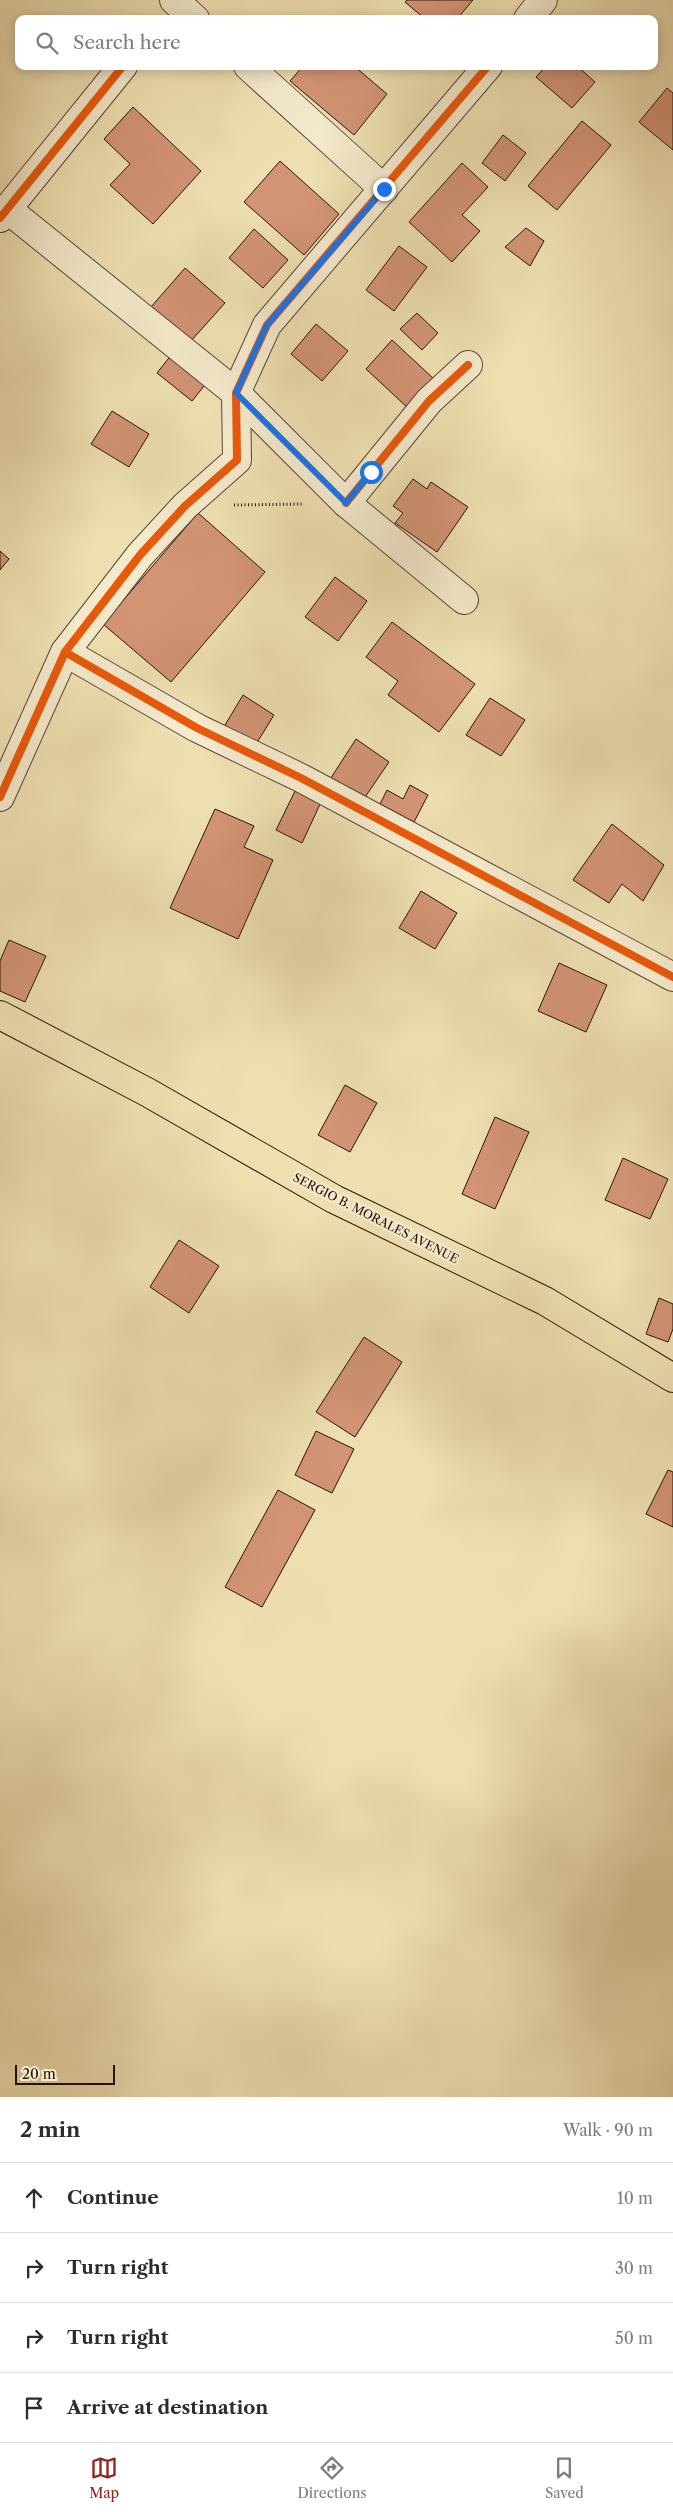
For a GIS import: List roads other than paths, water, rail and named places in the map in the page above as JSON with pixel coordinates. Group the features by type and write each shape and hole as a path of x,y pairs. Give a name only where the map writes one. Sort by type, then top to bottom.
{"main road":[{"name":"SERGIO B. MORALES AVENUE","path":"0,1015 147,1092 334,1199 545,1301 673,1378"}],"street":[{"path":"531,15 543,0"},
{"path":"120,70 3,214 236,393 346,503 464,600"},
{"path":"252,70 384,189"},
{"path":"0,797 65,652 140,554 185,506 238,460 236,393 267,325 485,70"},
{"path":"346,503 429,401 468,365"},
{"path":"65,652 196,728 302,778 673,977"}]}
